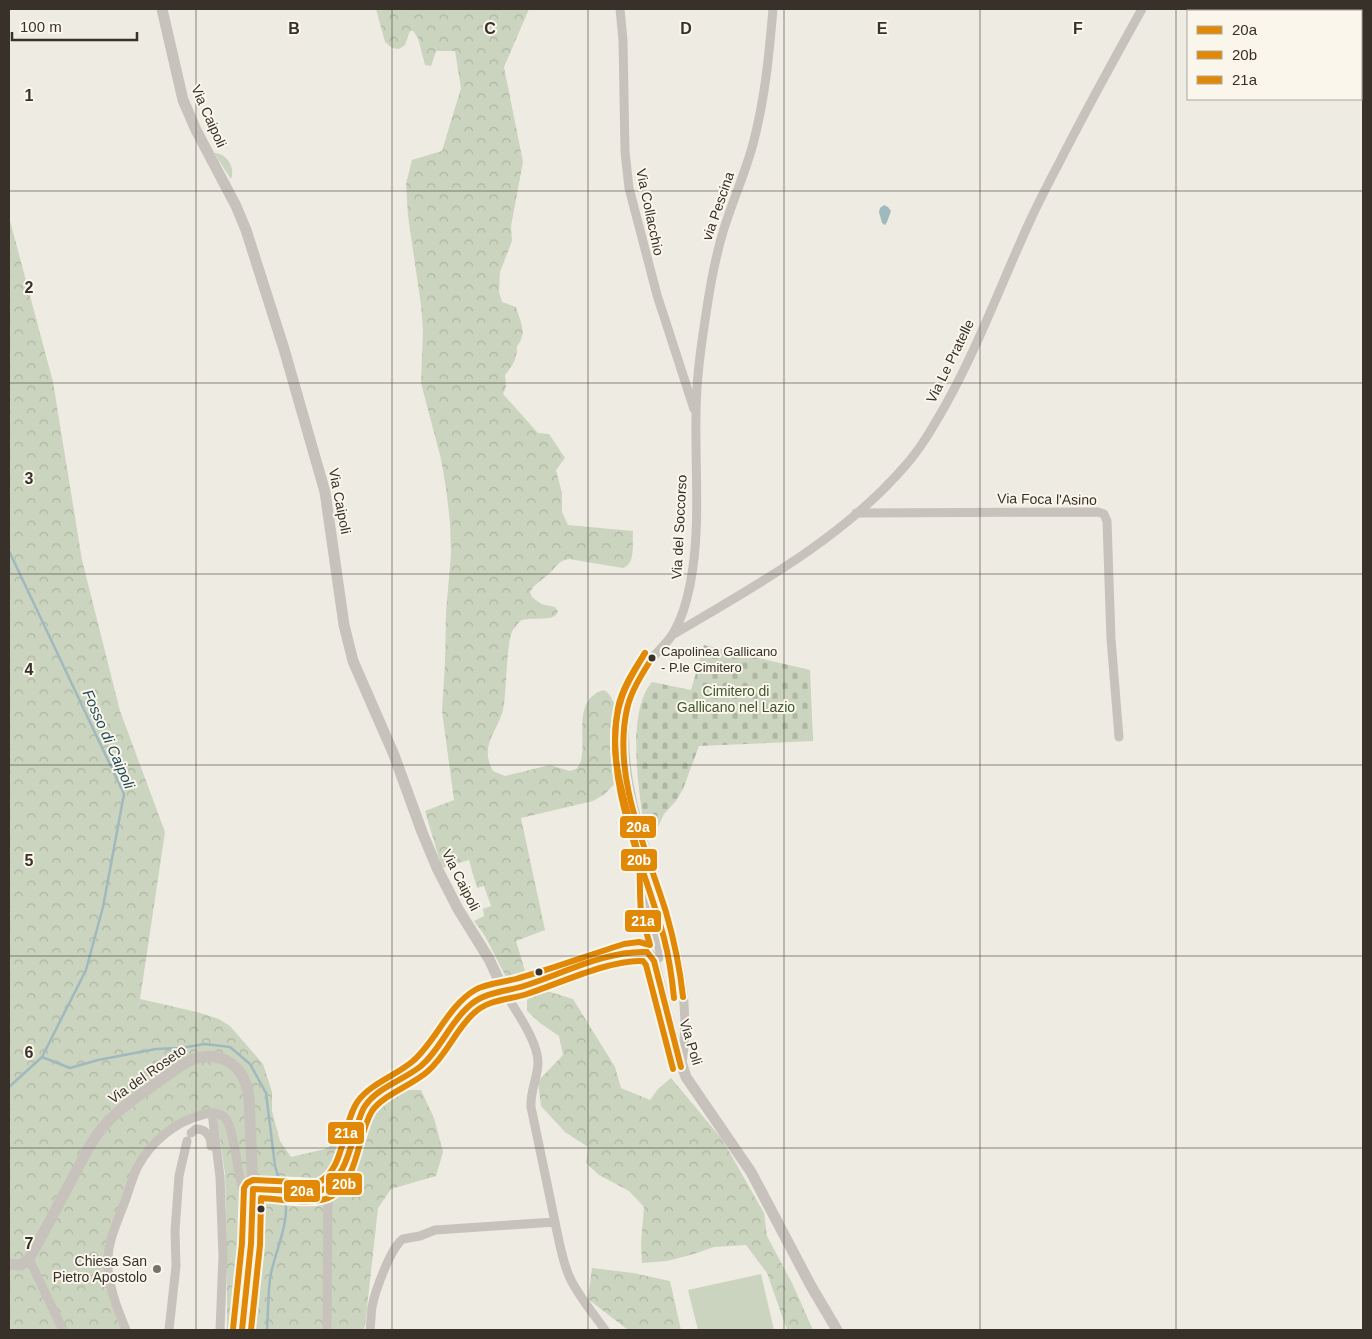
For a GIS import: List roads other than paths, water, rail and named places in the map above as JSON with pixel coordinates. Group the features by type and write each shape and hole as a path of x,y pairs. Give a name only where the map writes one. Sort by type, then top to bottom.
{"street":[{"name":"Via Caipoli","path":"162,9 183,100 246,230 284,349 325,492 344,626 353,661 394,755 437,868 462,916 489,959 504,991"},
{"name":"Via Collacchio","path":"620,9 623,32 625,160 629,188 654,288 696,414"},
{"name":"via Pescina","path":"696,414 702,343 712,279 724,231 759,122 766,84 773,9"},
{"name":"Via Le Pratelle","path":"674,634 771,576 808,550 856,513 897,475 914,455 933,426 962,374 1030,220 1093,97 1142,9"},
{"name":"Via del Soccorso","path":"681,1067 686,1031 680,973 673,937 647,855 627,777 624,746 626,716 632,695 652,658 674,634 689,589 692,574 696,510 696,414"},
{"name":"Via Foca l'Asino","path":"856,513 1098,512 1104,514 1107,521 1118,737"},
{"path":"252,1190 323,1191 339,1176 362,1112 367,1104 424,1063 471,1003 485,995 504,991 626,953 644,951 654,961 659,958 660,952 650,911 647,855"},
{"name":"Via Poli","path":"654,961 681,1067 694,1090 751,1172 836,1330"},
{"path":"504,991 532,1039 537,1054 538,1067 531,1094 531,1107 563,1257 571,1280 604,1330"},
{"name":"Via del Roseto","path":"29,1259 88,1150 103,1127 127,1105 180,1066 201,1056 212,1055 228,1061 238,1070 247,1084 252,1134 252,1220 242,1330"},
{"path":"212,1113 220,1168 223,1256 220,1330"},
{"path":"126,1330 110,1280 108,1255 115,1227 138,1167 157,1142 178,1123 212,1113 222,1116 229,1123 240,1178 252,1220"},
{"path":"169,1330 176,1266 175,1231 179,1202 179,1176 189,1137 195,1130 200,1129 209,1135 213,1162 216,1167 220,1168"},
{"path":"323,1191 327,1330"},
{"path":"370,1330 372,1308 376,1294 394,1250 403,1239 420,1236 435,1230 555,1222"},
{"path":"13,1265 25,1263 29,1259 63,1330"}],"water":[{"path":"884,205 891,211 885,225 882,223 879,212 880,208"}],"waterway":[{"name":"Fosso di Caipoli","path":"9,551 124,794 103,907 86,970 42,1057 70,1068 98,1060 156,1049 205,1044 230,1047 250,1064 266,1093 275,1166 281,1186"},
{"name":"Fosso di Caipoli","path":"9,1087 42,1057"},
{"name":"Fosso di Caipoli","path":"267,1330 270,1279 286,1215 284,1194"}],"place":[{"name":"Capolinea Gallicano - P.le Cimitero","path":"652,658"},
{"name":"Chiesa San Pietro Apostolo","path":"157,1269"}],"park label":[{"name":"Cimitero di Gallicano nel Lazio","path":"736,700"}]}
